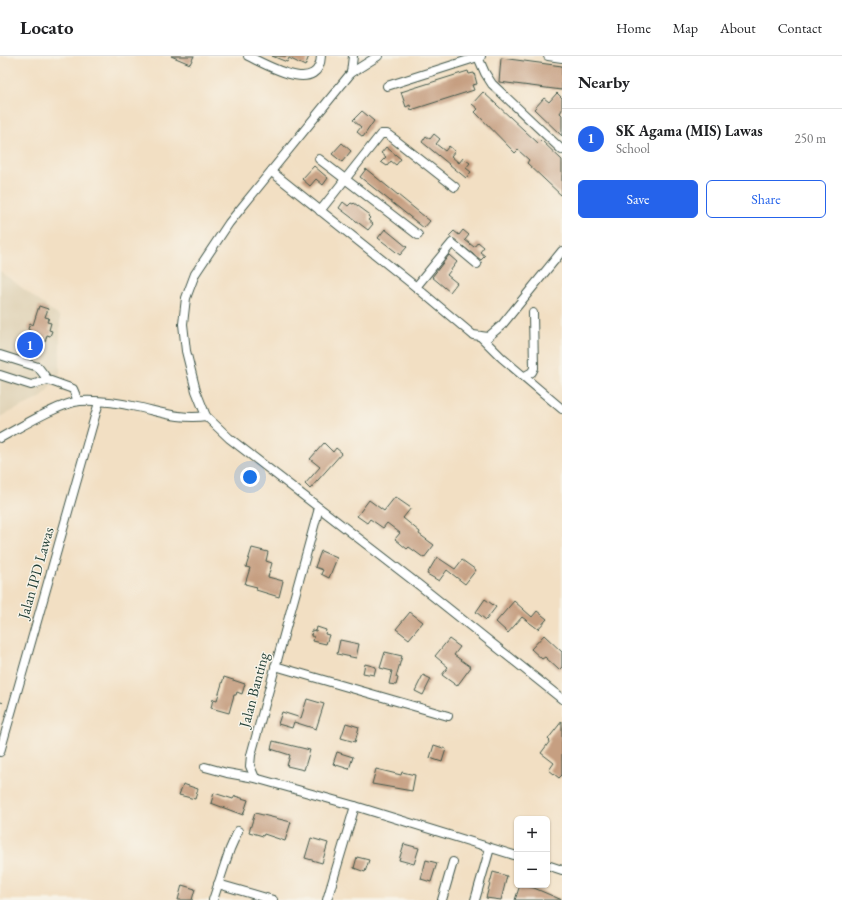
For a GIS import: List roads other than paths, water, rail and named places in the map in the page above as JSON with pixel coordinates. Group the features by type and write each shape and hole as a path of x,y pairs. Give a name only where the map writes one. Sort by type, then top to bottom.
{"street":[{"path":"248,56 284,72 298,76 308,76 317,70 321,56"},
{"path":"351,73 353,56"},
{"path":"378,56 351,73 229,223 196,274 186,298 183,324 186,351 196,391 206,416 248,453 562,699"},
{"path":"387,86 480,56 485,73 492,84 562,150"},
{"path":"548,56 562,58"},
{"path":"320,211 379,136 387,134 455,187"},
{"path":"319,158 345,180 418,235"},
{"path":"272,172 416,287 473,335 488,337 502,325 562,251"},
{"path":"416,287 452,243 477,264"},
{"path":"525,376 532,372 534,368 533,313"},
{"path":"480,336 562,409"},
{"path":"0,355 38,366 48,380 73,389 78,401"},
{"path":"0,375 31,386 48,380"},
{"path":"0,438 52,411 78,401 135,406 186,418 206,416"},
{"name":"Jalan IPD Lawas","path":"0,752 99,402"},
{"name":"Jalan Banting","path":"255,778 250,766 251,755 319,508"},
{"path":"275,666 448,716"},
{"path":"205,767 255,778 355,806 514,855"},
{"path":"327,900 355,806"},
{"path":"213,900 230,849 238,831"},
{"path":"475,900 490,848"},
{"path":"442,900 453,862"},
{"path":"550,866 562,870"},
{"path":"218,884 273,900"}],"place":[{"name":"SK Agama (MIS) Lawas","path":"30,345"}]}
